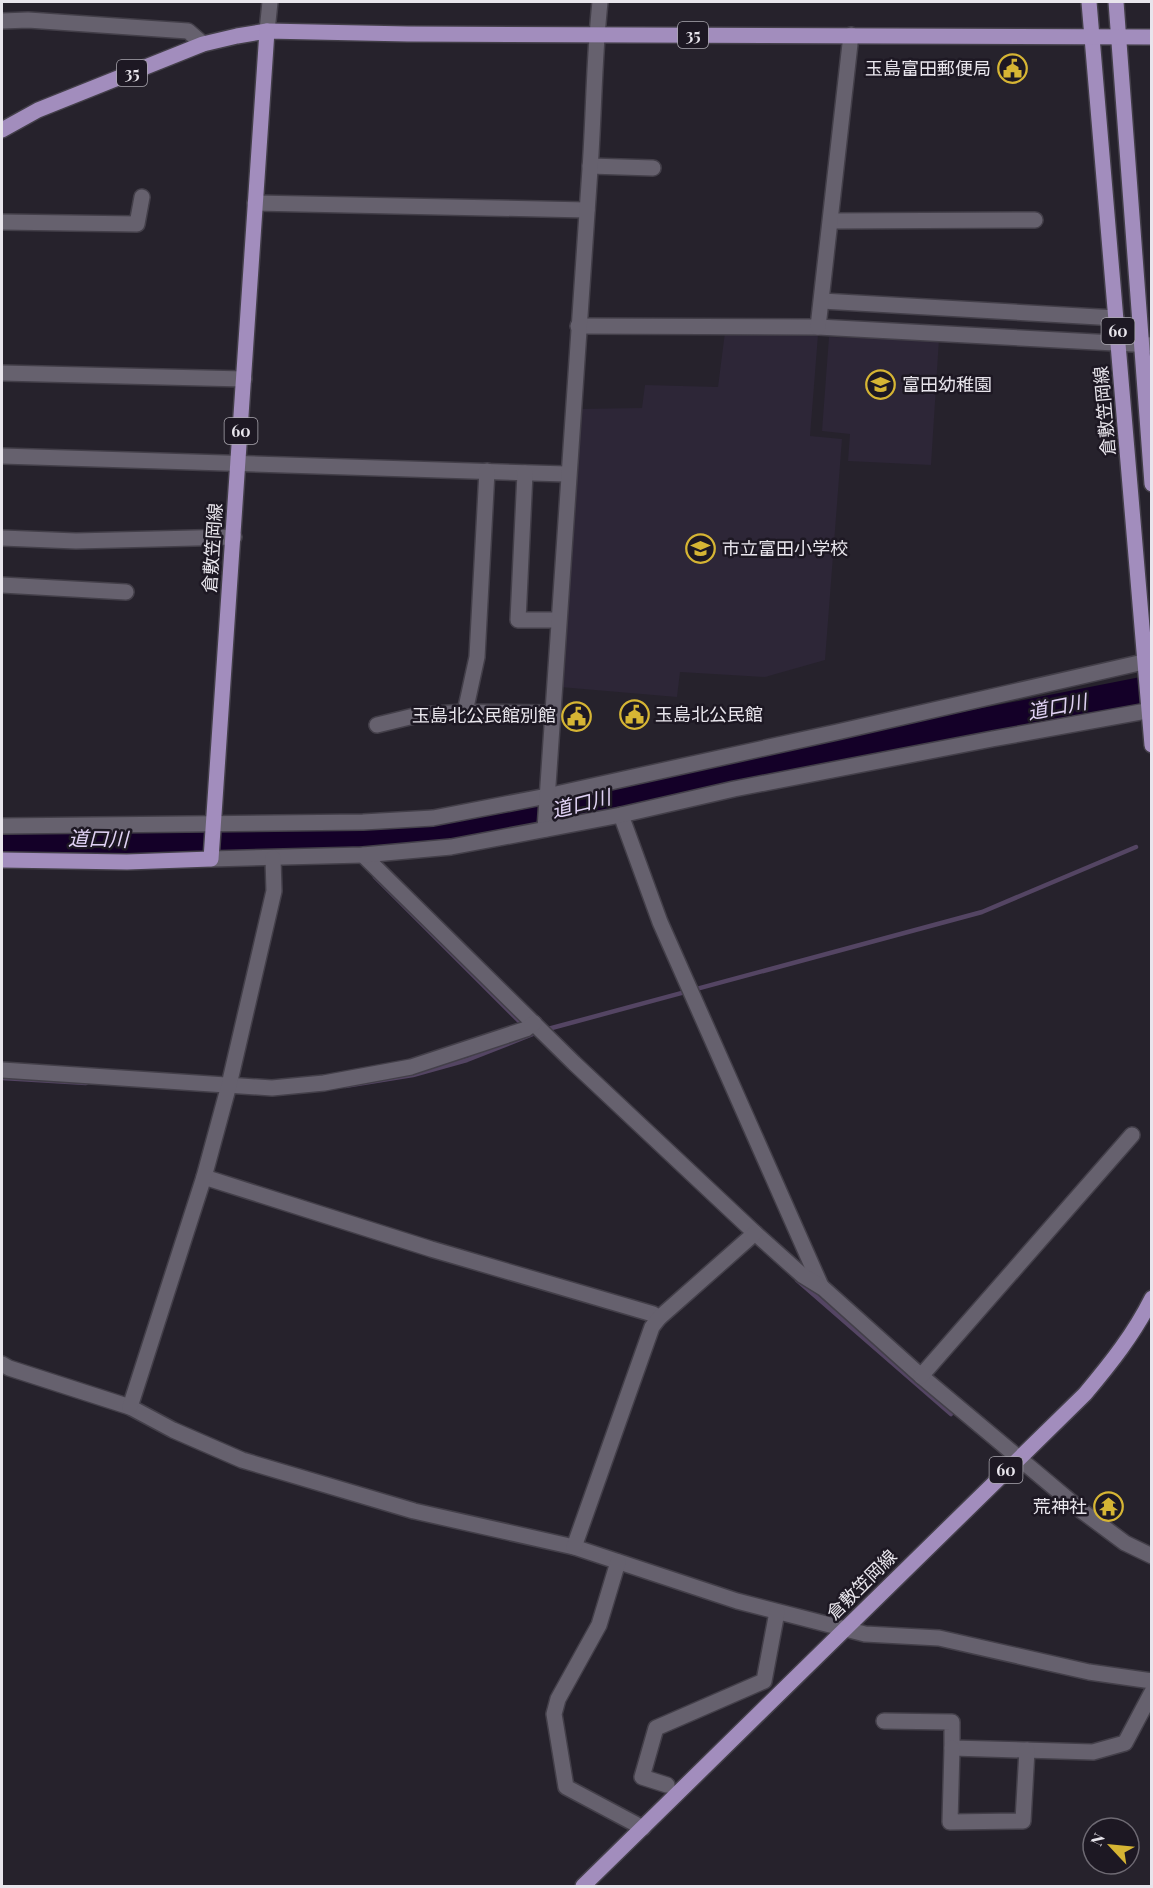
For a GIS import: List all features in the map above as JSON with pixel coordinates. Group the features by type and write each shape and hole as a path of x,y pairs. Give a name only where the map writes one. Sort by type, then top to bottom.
{"main road":[{"name":"倉敷笠岡線","path":"1089,2 1148,660 1152,745"},
{"name":"60","path":"1116,2 1146,344 1152,484"},
{"name":"35","path":"2,130 38,110 204,44 267,31 408,34 1152,37"},
{"name":"倉敷笠岡線","path":"211,855 267,31"},
{"path":"2,860 127,862 211,855"},
{"name":"倉敷笠岡線","path":"583,1887 1085,1394 1116,1358 1138,1325 1152,1298"}],"street":[{"path":"267,31 270,2"},
{"path":"545,829 566,474 590,166 596,34 600,2"},
{"path":"2,21 28,20 188,31 204,44"},
{"path":"818,327 851,35"},
{"path":"590,166 653,168"},
{"path":"2,222 137,224 142,197"},
{"path":"255,203 586,210"},
{"path":"831,221 1035,220"},
{"path":"822,301 1116,318"},
{"path":"578,326 818,327 1146,344"},
{"path":"2,373 244,379"},
{"path":"2,456 566,474"},
{"path":"465,712 477,657 487,471"},
{"path":"525,473 518,620 557,620"},
{"path":"2,538 76,541 234,537"},
{"path":"2,585 126,592"},
{"path":"2,826 212,827 433,818 547,796 1148,660"},
{"path":"211,855 273,858 363,855 451,847 621,815 758,785 992,739 1150,711"},
{"path":"376,725 418,715 465,712 552,713"},
{"path":"621,815 660,922 823,1288"},
{"path":"363,855 752,1236 807,1279 823,1288 921,1376 1110,1533 1138,1551 1152,1556"},
{"path":"130,1407 204,1177 228,1089 274,891 273,858"},
{"path":"2,1070 228,1089 272,1088 324,1083 411,1067 526,1029 534,1023"},
{"path":"921,1376 1132,1135"},
{"path":"204,1177 431,1249 653,1314 659,1318"},
{"path":"574,1547 652,1327 659,1318 752,1236"},
{"path":"2,1364 130,1407 172,1430 242,1460 414,1511 574,1547 737,1601 865,1634 939,1638 1089,1672 1152,1681"},
{"path":"618,1562 599,1625 558,1699 554,1714 566,1787 643,1828"},
{"path":"668,1785 642,1777 656,1728 764,1681 777,1612"},
{"path":"952,1748 1093,1752 1125,1743 1152,1692"},
{"path":"884,1721 952,1722 950,1822 1023,1821 1027,1750"}],"shaded area":[{"name":"市立富田小学校","path":"725,332 818,335 810,436 842,439 825,660 765,677 680,672 677,697 560,687 578,409 642,408 645,385 718,387"},
{"name":"富田幼稚園","path":"829,337 939,339 931,465 848,461 850,434 822,431"}],"waterway":[{"name":"道口川","path":"2,838 233,841 351,836 502,824 592,799 1152,689"},
{"path":"351,836 351,847"},
{"path":"548,1029 982,912 1136,847"},
{"path":"375,877 524,1026"},
{"path":"345,1086 413,1075 467,1060 538,1032"},
{"path":"2,1078 86,1083"},
{"path":"797,1280 951,1414"}],"place":[{"name":"玉島富田郵便局","path":"1012,69"},
{"name":"富田幼稚園","path":"881,385"},
{"name":"市立富田小学校","path":"701,549"},
{"name":"玉島北公民館","path":"634,715"},
{"name":"玉島北公民館別館","path":"577,716"},
{"name":"荒神社","path":"1108,1507"}]}
